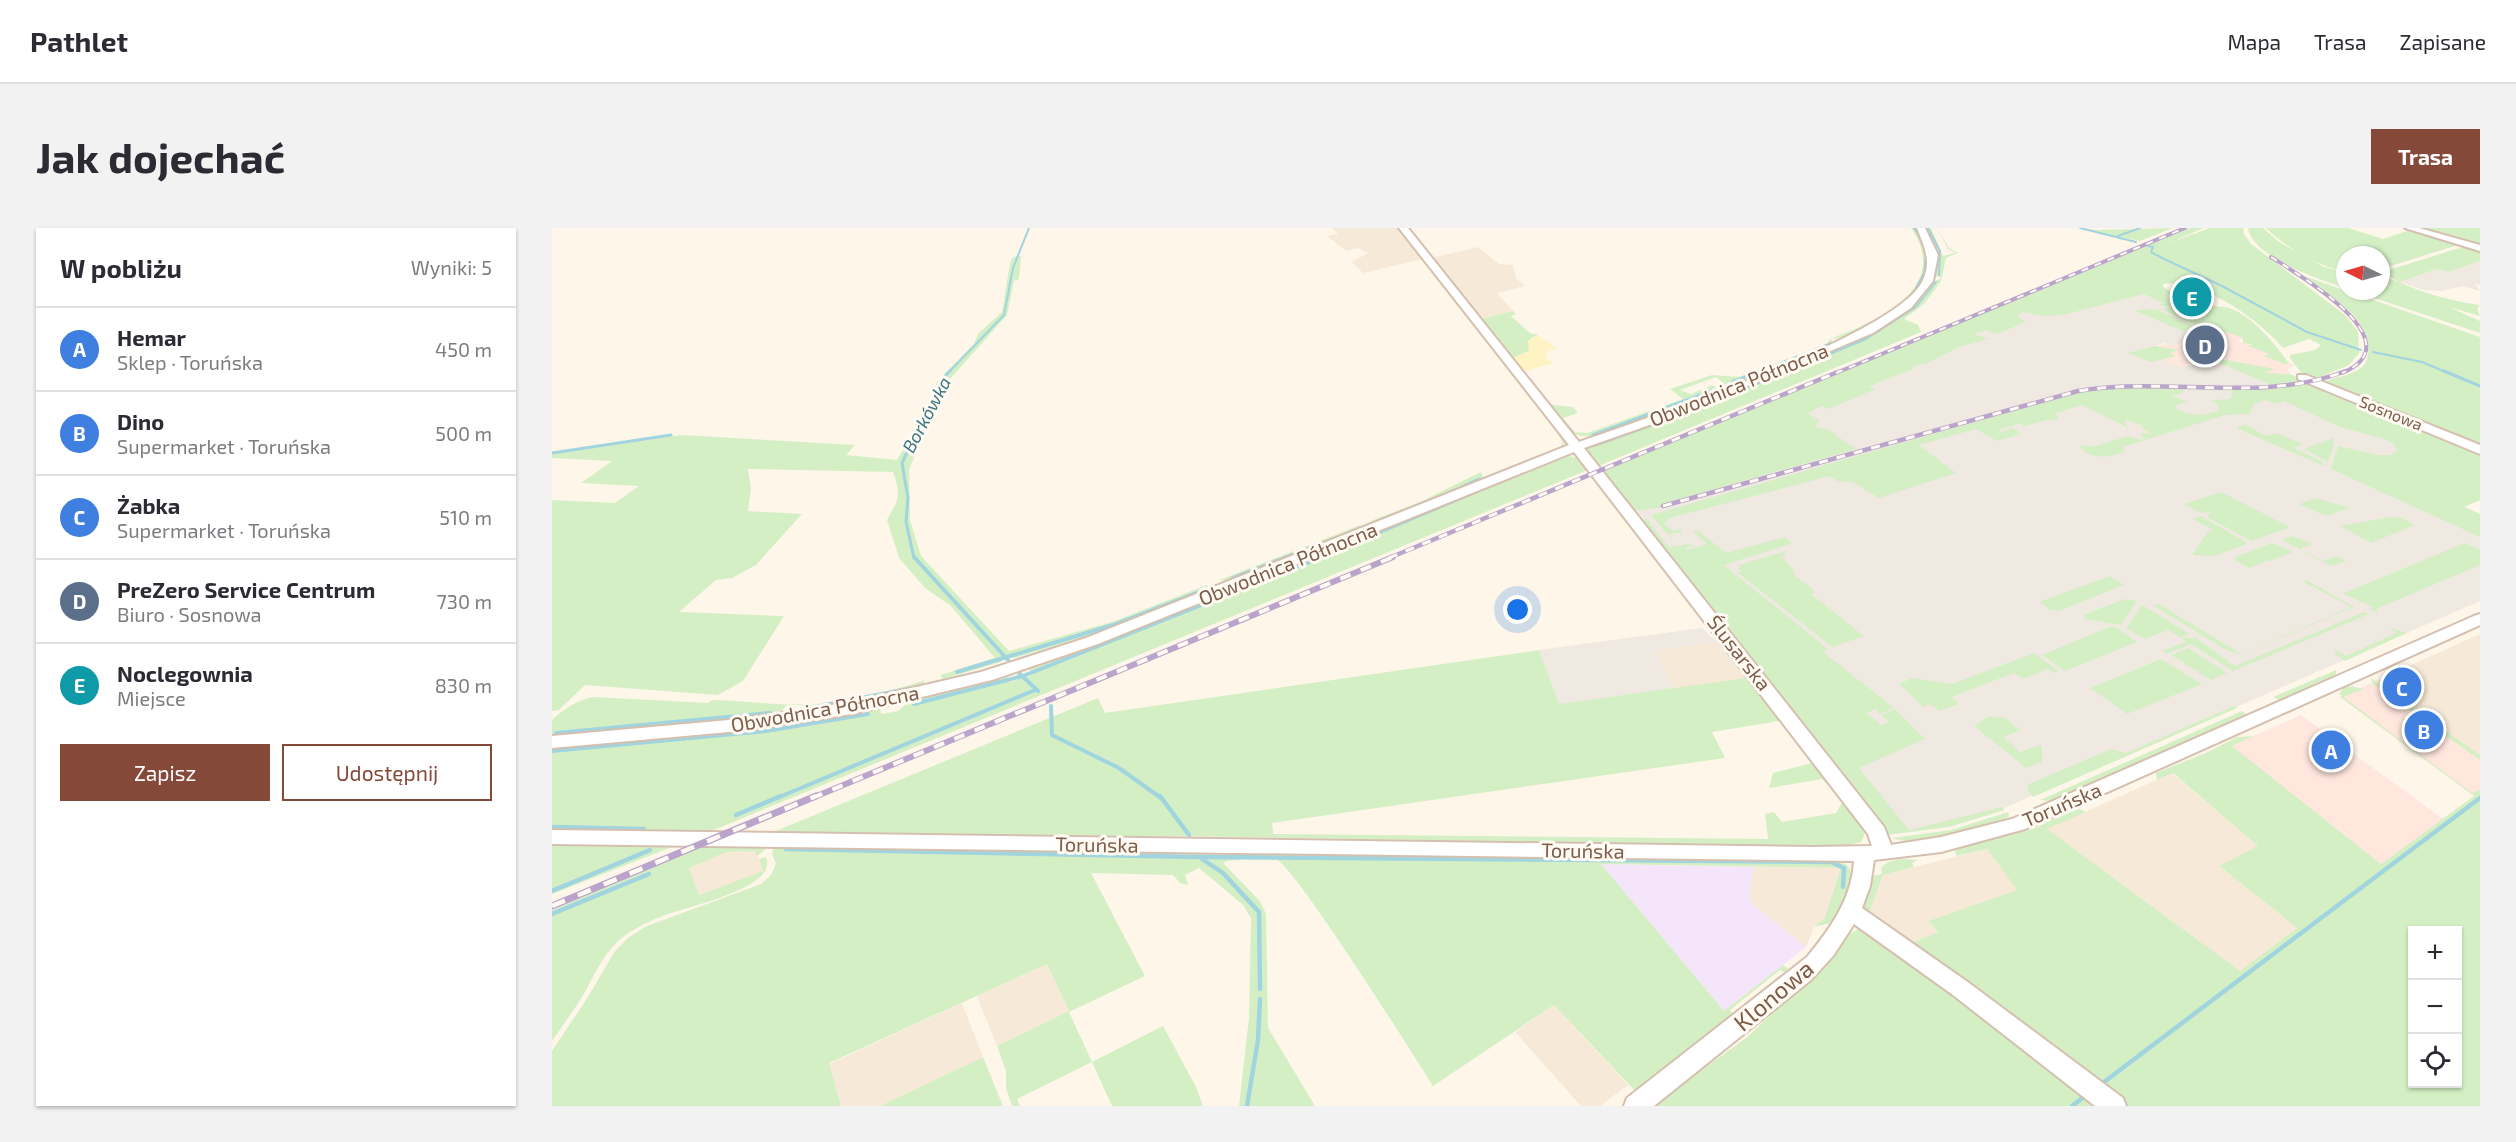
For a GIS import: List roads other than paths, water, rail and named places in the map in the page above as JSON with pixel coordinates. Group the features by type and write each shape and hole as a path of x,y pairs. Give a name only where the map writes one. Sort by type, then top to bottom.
{"street":[{"name":"Ślusarska","path":"1403,228 1877,832 1884,852"},
{"name":"Obwodnica Północna","path":"552,742 790,718 885,702 986,676 1128,628 1581,453 1806,359 1889,319 1914,299 1931,274 1932,250 1921,228"},
{"path":"2409,228 2480,248"},
{"name":"Sosnowa","path":"2302,377 2480,450"},
{"name":"Toruńska","path":"552,837 1884,852 1945,844 2018,824 2480,619"},
{"name":"Klonowa","path":"1636,1106 1813,965 1833,942 1849,910 1861,875 1864,853"},
{"path":"1849,910 1961,988 2114,1106"}],"waterway":[{"name":"Borkówka","path":"948,373 1004,315 1013,268 1029,228"},
{"path":"1914,228 1923,242"},
{"path":"1928,228 1940,251 1939,275"},
{"path":"2080,228 2136,242"},
{"path":"2118,236 2140,228"},
{"path":"2148,246 2153,247 2151,252 2160,257 2222,286 2307,332 2361,350"},
{"path":"1417,251 1422,258"},
{"path":"1915,290 1924,273 1926,255"},
{"path":"1784,373 1866,339 1916,307 1936,282"},
{"path":"1859,330 1874,322"},
{"path":"1756,373 1831,343"},
{"path":"2373,352 2422,362 2448,373"},
{"path":"1732,382 1759,371"},
{"path":"1595,445 1685,413 1787,371"},
{"path":"2444,371 2480,386"},
{"name":"Borkówka","path":"914,558 906,522 908,498 902,463 942,379 948,373"},
{"path":"1593,435 1711,391"},
{"path":"552,453 671,435"},
{"path":"1319,558 1528,470"},
{"path":"1430,501 1479,479"},
{"path":"1284,558 1313,547"},
{"name":"Borkówka","path":"914,557 1006,657"},
{"path":"1233,578 1287,557"},
{"path":"1022,676 1322,557"},
{"path":"1006,657 1113,625 1199,592"},
{"path":"957,672 1006,657"},
{"name":"Borkówka","path":"1019,673 1022,676"},
{"path":"914,704 1022,676"},
{"name":"Borkówka","path":"1022,676 1038,691"},
{"path":"814,707 913,688"},
{"path":"777,798 1035,690"},
{"name":"Borkówka","path":"1051,706 1052,735 1119,768 1161,798"},
{"path":"556,733 770,713"},
{"path":"552,751 766,731 868,714"},
{"path":"736,815 781,796"},
{"name":"Borkówka","path":"1160,796 1189,835"},
{"path":"2100,1085 2480,798"},
{"path":"552,827 644,829"},
{"path":"786,849 1199,857"},
{"path":"552,891 650,850"},
{"path":"1199,857 1831,862 1844,868 1843,887"},
{"name":"Borkówka","path":"1199,857 1223,873 1259,912 1260,989"},
{"path":"552,914 649,874"},
{"name":"Borkówka","path":"1247,1106 1258,1040 1260,999"},
{"path":"2072,1106 2085,1096"}],"railway":[{"path":"1836,373 2185,228"},
{"path":"2271,257 2325,293 2359,327 2366,344 2362,360 2344,372"},
{"path":"1389,558 1840,371"},
{"path":"1663,506 2078,391 2145,386 2247,388 2280,386 2313,381 2344,372"},
{"path":"812,798 1393,557"},
{"path":"552,906 816,796"}],"place":[{"name":"Noclegownia","path":"2192,297"},
{"name":"PreZero Service Centrum","path":"2205,345"},
{"name":"Żabka","path":"2402,687"},
{"name":"Dino","path":"2424,730"},
{"name":"Hemar","path":"2331,750"}]}
